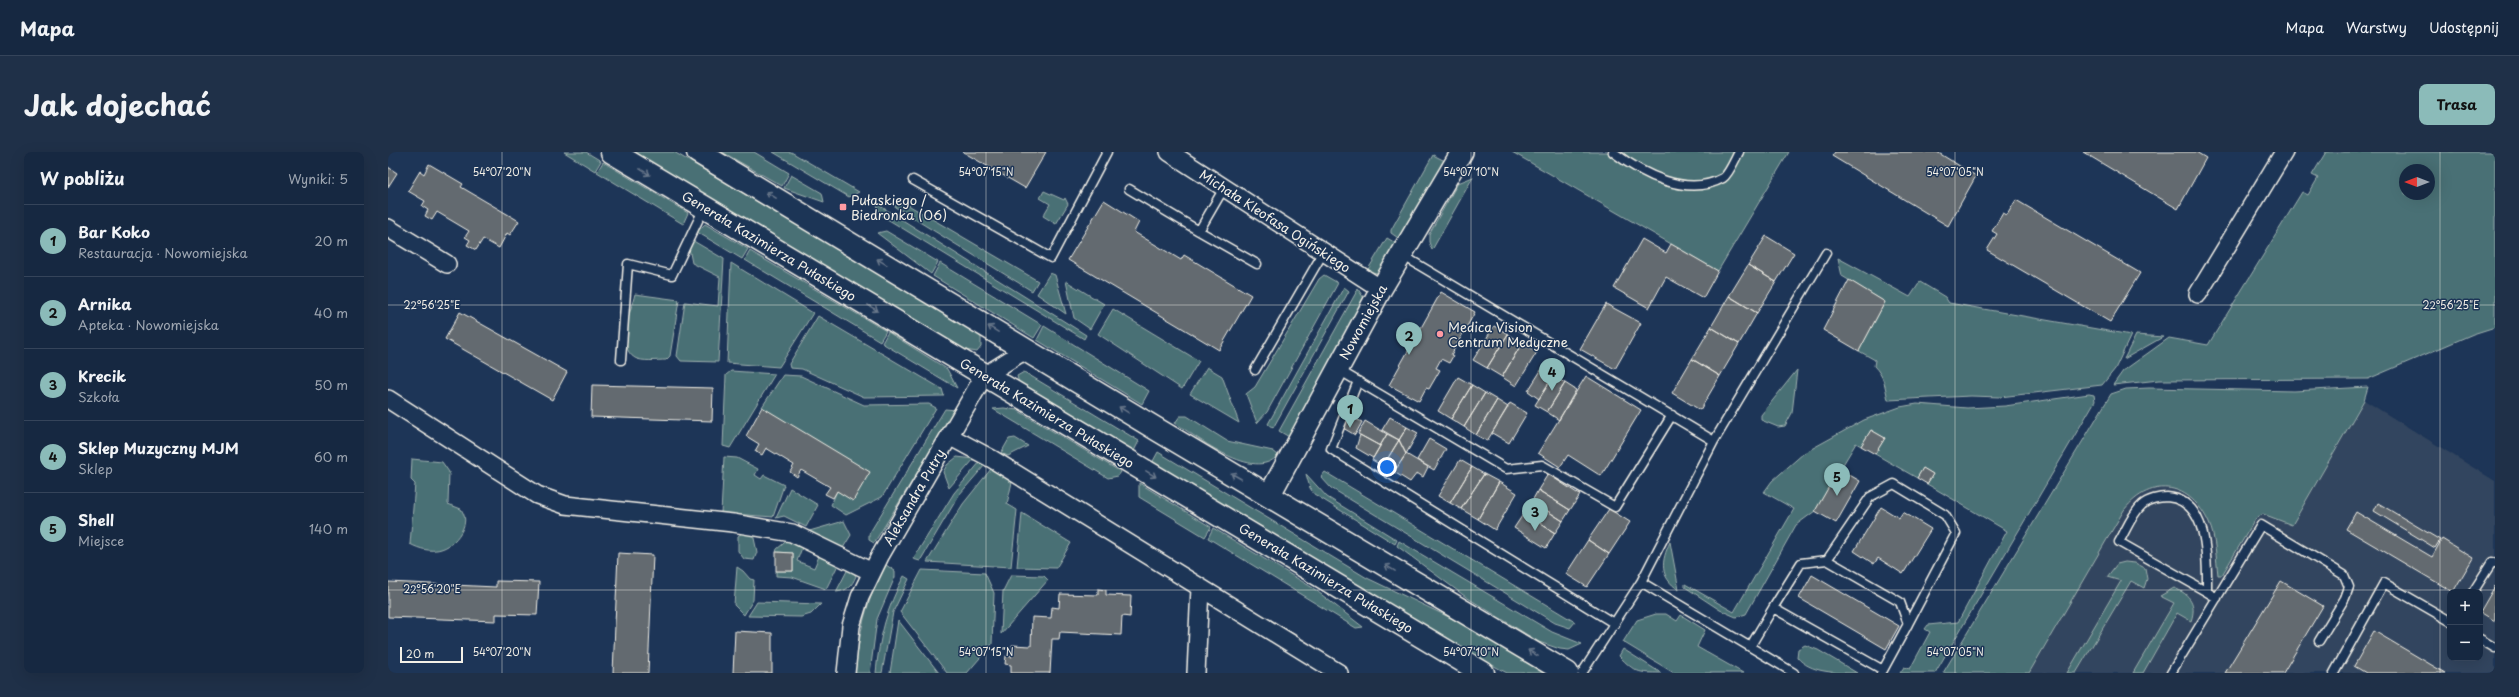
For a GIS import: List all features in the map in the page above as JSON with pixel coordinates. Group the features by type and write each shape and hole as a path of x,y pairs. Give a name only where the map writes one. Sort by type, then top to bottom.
{"main road":[{"name":"Generała Kazimierza Pułaskiego","path":"612,152 984,376 1483,673"},
{"path":"698,152 1566,673"}],"street":[{"name":"Michała Kleofasa Ogińskiego","path":"1169,152 1323,253 1381,289"},
{"name":"Nowomiejska","path":"1269,496 1381,289 1462,152"},
{"path":"2198,294 2284,152"},
{"path":"388,228 447,264"},
{"name":"Aleksandra Putry","path":"846,673 851,626 872,572 984,376 1027,350"},
{"path":"388,399 537,495 565,505 733,523 792,533 872,572"},
{"path":"949,436 992,459 1339,673"},
{"path":"1196,673 1200,588"}],"lane":[{"path":"913,180 1050,258 1107,152"},
{"path":"1613,152 1628,163 1674,184 1700,185 1724,177 1739,152"},
{"path":"1200,231 1224,188"},
{"path":"1129,189 1257,264"},
{"path":"621,360 628,264 672,275 704,208"},
{"path":"1255,370 1323,253"},
{"path":"1582,673 1641,582 1714,441 1826,253"},
{"path":"1401,254 1714,441"},
{"path":"1337,369 1506,469 1542,465 1615,507 1672,415"},
{"path":"1358,381 1331,449 1615,624"},
{"path":"1773,608 1882,671 1956,532 1945,515 1894,484 1870,498 1827,560"},
{"path":"2207,592 2207,560 2203,530 2189,507 2177,498 2159,497 2142,504 2119,542 2217,598"},
{"path":"2171,673 2261,525 2344,575 2349,587 2319,641"},
{"path":"1750,647 1801,563 1827,560 1900,602 1908,624"},
{"path":"2475,589 2492,562 2495,563"},
{"path":"1641,582 1794,673"},
{"path":"2334,673 2384,583 2447,619"},
{"path":"2483,641 2495,648"}],"shaded area":[{"path":"2142,395 2309,495 2364,400 2495,481 2495,673 1979,673"}],"green space":[{"path":"564,152 586,152 601,161 595,171"},
{"path":"634,152 674,152 981,335 981,347 977,352 965,350"},
{"path":"722,152 754,152 789,173 782,186"},
{"path":"773,152 791,152 859,192 849,197"},
{"path":"1512,152 1789,152 1718,271"},
{"path":"2326,152 2495,152 2495,327 2473,334 2368,379 2159,380 2113,385 2123,371 2169,338 2208,345 2302,192 2308,195 2318,178 2312,175"},
{"path":"1433,155 1445,161 1401,240 1391,233 1391,230"},
{"path":"603,162 688,213 683,224 597,172"},
{"path":"791,175 822,193 824,202 784,188"},
{"path":"1473,177 1432,250 1429,242 1429,234 1458,183"},
{"path":"1044,191 1064,200 1065,198 1068,204 1056,224 1043,216 1050,204 1040,198"},
{"path":"898,199 1038,281 1032,291 895,207"},
{"path":"877,204 1086,335 1084,339 879,214"},
{"path":"705,224 748,249 742,259 697,232"},
{"path":"886,231 938,262 931,274 877,233"},
{"path":"1387,238 1399,245 1382,271 1377,273 1367,271"},
{"path":"690,239 724,259 718,362 681,361 677,356 685,302 718,306 720,277 692,263 688,243"},
{"path":"750,251 886,331 880,341 745,260"},
{"path":"1838,258 1910,297 1920,282 1945,297 1949,303 2131,335 2115,369 2102,385 2000,397 1971,396 1888,400 1882,377 1874,366 1875,360 1859,351 1885,302 1842,276"},
{"path":"731,263 813,313 779,367 727,363"},
{"path":"940,263 1042,325 1034,338 933,276"},
{"path":"1050,273 1055,275 1066,314 1037,294"},
{"path":"1324,275 1338,283 1267,412 1257,423 1246,394 1255,387 1319,279"},
{"path":"1066,281 1104,304 1090,329 1074,318"},
{"path":"1344,287 1349,291 1273,428 1268,424"},
{"path":"1358,289 1365,300 1291,438 1279,431"},
{"path":"635,294 679,300 670,356 666,360 642,360 635,358 629,353 626,346 626,328"},
{"path":"1113,309 1199,361 1182,389 1098,334"},
{"path":"818,316 942,389 944,396 864,397 802,369 790,368 789,364"},
{"path":"1044,326 1149,391 1142,404 1037,340"},
{"path":"888,332 947,369 957,388 882,343"},
{"path":"2136,335 2163,337 2124,359"},
{"path":"1207,367 1222,376 1239,423 1190,394"},
{"path":"1797,370 1792,413 1785,426 1778,427 1761,420 1761,415"},
{"path":"731,371 775,374 730,448 723,446 726,375"},
{"path":"1024,372 1139,441 1134,451 1019,383 1017,376"},
{"path":"783,375 801,376 864,405 929,404 936,408 882,497 846,515 831,505 837,491 853,500 762,407"},
{"path":"2368,387 2364,400 2292,525 2263,514 2256,518 2222,575 2218,575 2211,529 2201,510 2192,499 2182,492 2170,488 2158,488 2135,499 2124,510 2029,673 1943,673 2111,394 2126,389 2149,388 2294,391"},
{"path":"2089,394 2094,395 2095,401 1935,673 1900,673 1904,667 1910,669 1930,632 1925,629 1928,625 1958,622 2007,531 1927,484 1933,474 1923,468 1917,478 1875,454 1885,438 1871,430 1861,446 1856,443 1815,511 1796,525 1746,614 1736,617 1720,610 1685,587 1685,584 1734,612 1794,509 1764,492 1772,481 1804,453 1864,420 1900,407 1917,404 1967,408 2005,406"},
{"path":"1004,408 1017,410 1121,472 1118,476 1108,478 993,409"},
{"path":"945,409 956,410 874,543 869,540 869,534"},
{"path":"1180,416 1187,416 1227,441 1273,451 1278,455 1268,462 1255,464 1241,461 1211,447 1175,423"},
{"path":"1015,438 1028,446 1008,456 1001,453 1009,439"},
{"path":"1158,452 1367,578 1455,620 1544,673 1507,673 1474,655 1152,463"},
{"path":"724,457 737,458 758,469 755,475 761,479 764,475 784,485 773,517 721,513"},
{"path":"957,457 974,459 949,488 943,472 947,465"},
{"path":"412,459 442,462 449,472 448,504 461,509 464,515 464,526 456,539 451,544 439,550 425,550 410,544 415,484 411,480"},
{"path":"980,462 985,465 959,495 920,561 913,559 954,493"},
{"path":"991,469 1012,482 1007,504 1017,510 1011,567 927,562 963,504"},
{"path":"1325,472 1575,622 1570,628 1555,623 1331,488 1321,477"},
{"path":"1306,474 1327,497 1397,540 1395,544 1314,494 1310,488"},
{"path":"1139,483 1211,527 1205,537 1139,497"},
{"path":"790,488 818,505 806,527 784,516 776,518"},
{"path":"1022,513 1071,543 1056,568 1017,567"},
{"path":"844,521 851,535 843,548 806,532"},
{"path":"1213,528 1313,588 1363,627 1356,628 1208,538"},
{"path":"747,529 752,529 757,552 754,560 744,559 738,551 738,536"},
{"path":"789,539 803,545 797,561 814,568 820,554 839,563 826,589 792,577 776,576 776,571 793,571 793,553 776,552 777,549"},
{"path":"1399,541 1552,632 1582,644 1569,650 1560,649 1539,642 1466,597 1397,546"},
{"path":"1670,542 1679,590 1668,580 1665,574 1664,562"},
{"path":"2125,562 2135,563 2145,568 2147,579 2144,588 2131,581 2076,673 2067,673 2121,581 2107,577 2117,564"},
{"path":"886,565 895,571 895,577 877,619 870,673 855,673 864,617 873,591"},
{"path":"737,567 750,579 754,580 753,600 744,615 734,605"},
{"path":"849,567 856,576 854,580 846,589 836,592"},
{"path":"922,570 985,573 994,593 992,644 967,673 947,673 900,612"},
{"path":"1011,575 1044,576 1048,580 1001,634 1003,591"},
{"path":"904,576 909,579 893,612 882,673 876,673 879,647 888,611"},
{"path":"2174,588 2180,590 2191,600 2193,615 2191,621 2177,613 2143,673 2133,673 2174,603 2160,596"},
{"path":"757,602 821,604 811,614 801,617 748,616"},
{"path":"1656,614 1666,614 1677,621 1681,615 1705,630 1697,647 1743,673 1674,673 1623,642 1637,620"},
{"path":"898,620 939,673 890,673"},
{"path":"1805,645 1818,650 1857,673 1824,671 1809,666 1797,657 1798,649"},
{"path":"1623,649 1661,673 1647,673 1634,669 1619,656"}],"building":[{"path":"963,152 1046,152 1025,188"},
{"path":"1835,152 1937,152 1976,176 1948,226 1832,156"},
{"path":"2083,152 2196,152 2206,158 2178,209"},
{"path":"429,164 463,184 461,187 519,221 510,235 507,233 499,248 483,239 476,250 467,245 470,240 465,237 469,231 437,212 432,220 425,216 428,210 422,206 425,201 408,191 420,171 424,174"},
{"path":"388,167 397,173 388,187"},
{"path":"1104,200 1139,222 1134,232 1181,260 1184,255 1251,295 1219,350 1068,260"},
{"path":"2016,200 2140,273 2110,322 1987,250 1997,234 1992,231 2003,213 2007,215"},
{"path":"1766,236 1794,253 1776,282 1748,265"},
{"path":"1642,239 1666,253 1671,244 1718,271 1703,298 1666,277 1649,308 1614,288"},
{"path":"1748,265 1776,282 1757,313 1729,296"},
{"path":"1849,280 1885,302 1859,351 1823,330"},
{"name":"Medica Vision Centrum Medyczne","path":"1441,292 1475,312 1451,355 1453,356 1449,363 1441,359 1436,368 1440,370 1429,389 1426,388 1419,401 1389,385"},
{"path":"1729,296 1757,313 1739,344 1711,327"},
{"path":"1606,304 1641,323 1615,369 1580,349"},
{"path":"460,312 567,372 552,400 445,339"},
{"path":"1494,326 1508,334 1487,368 1473,360"},
{"path":"1711,327 1739,344 1720,376 1692,359"},
{"path":"1508,334 1522,343 1502,377 1487,368"},
{"path":"1522,343 1537,352 1516,386 1502,377"},
{"path":"1692,359 1720,376 1700,410 1672,393"},
{"path":"1547,361 1559,368 1539,399 1528,391"},
{"path":"1553,376 1565,383 1547,412 1535,405"},
{"path":"1586,376 1641,410 1601,476 1568,455 1560,467 1538,453"},
{"path":"1458,377 1472,385 1451,419 1438,411"},
{"path":"1565,383 1576,390 1559,420 1547,412"},
{"path":"592,385 713,388 712,421 591,417"},
{"path":"1472,385 1485,393 1464,427 1451,419"},
{"path":"1485,393 1497,400 1476,435 1464,427"},
{"path":"1497,400 1508,407 1487,441 1476,435"},
{"path":"1510,403 1527,413 1509,443 1492,433"},
{"path":"762,407 870,472 853,501 837,491 833,498 825,494 830,487 801,470 797,477 790,472 794,465 766,448 762,455 755,451 759,444 746,436"},
{"path":"1348,415 1362,422 1355,435 1343,428"},
{"path":"1390,417 1407,427 1399,440 1382,430"},
{"path":"1365,421 1387,434 1380,446 1358,434"},
{"path":"1407,427 1418,433 1406,454 1399,440"},
{"path":"1871,430 1885,438 1875,454 1861,446"},
{"path":"1387,434 1399,440 1383,466 1372,460"},
{"path":"1360,435 1380,446 1373,458 1356,448"},
{"path":"1429,439 1446,449 1434,470 1417,460"},
{"path":"1399,440 1406,454 1394,472 1383,466"},
{"path":"1406,454 1428,467 1423,477 1417,473 1410,482 1394,472"},
{"path":"1460,460 1472,467 1450,503 1438,496"},
{"path":"1472,467 1484,474 1461,509 1450,503"},
{"path":"1923,468 1933,474 1927,484 1917,478"},
{"path":"1839,469 1860,481 1836,523 1815,511"},
{"path":"1484,474 1499,482 1478,519 1461,509"},
{"path":"1548,474 1580,495 1570,510 1538,490"},
{"path":"1499,482 1517,493 1495,530 1478,519"},
{"path":"1538,490 1570,510 1563,521 1532,501"},
{"path":"1532,501 1563,521 1555,533 1524,513"},
{"path":"2378,503 2440,540 2435,548 2374,511"},
{"path":"1881,507 1899,518 1903,512 1931,529 1903,574 1878,558 1874,564 1854,551"},
{"path":"1609,509 1630,522 1609,554 1588,540"},
{"path":"2356,512 2432,557 2442,539 2473,558 2455,589 2448,589 2346,529"},
{"path":"1524,513 1555,533 1546,548 1514,528"},
{"path":"1588,540 1609,554 1587,587 1566,574"},
{"path":"776,552 793,553 793,571 776,571"},
{"path":"618,553 653,555 648,673 613,673"},
{"path":"1812,575 1899,626 1886,649 1799,598"},
{"path":"496,581 539,582 537,615 496,614 496,621 388,617 388,582 496,587"},
{"path":"2281,581 2323,606 2283,673 2225,673"},
{"path":"2495,586 2495,621 2483,614 2483,607"},
{"path":"1098,589 1106,590 1106,595 1131,596 1130,617 1122,616 1121,635 1060,632 1059,639 1052,639 1050,673 1011,673 1011,665 1005,664 1006,656 1012,657 1012,645 1031,646 1032,617 1051,618 1052,607 1059,608 1060,594 1098,595"},
{"path":"735,631 772,633 772,673 733,673"},
{"path":"2374,631 2445,673 2366,673 2354,666"}],"place":[{"name":"Pułaskiego / Biedronka (06)","path":"843,207"},
{"name":"Medica Vision Centrum Medyczne","path":"1440,334"},
{"name":"Arnika","path":"1409,355"},
{"name":"Sklep Muzyczny MJM","path":"1552,391"},
{"name":"Bar Koko","path":"1350,428"},
{"name":"Shell","path":"1837,496"},
{"name":"Krecik","path":"1535,531"}]}
